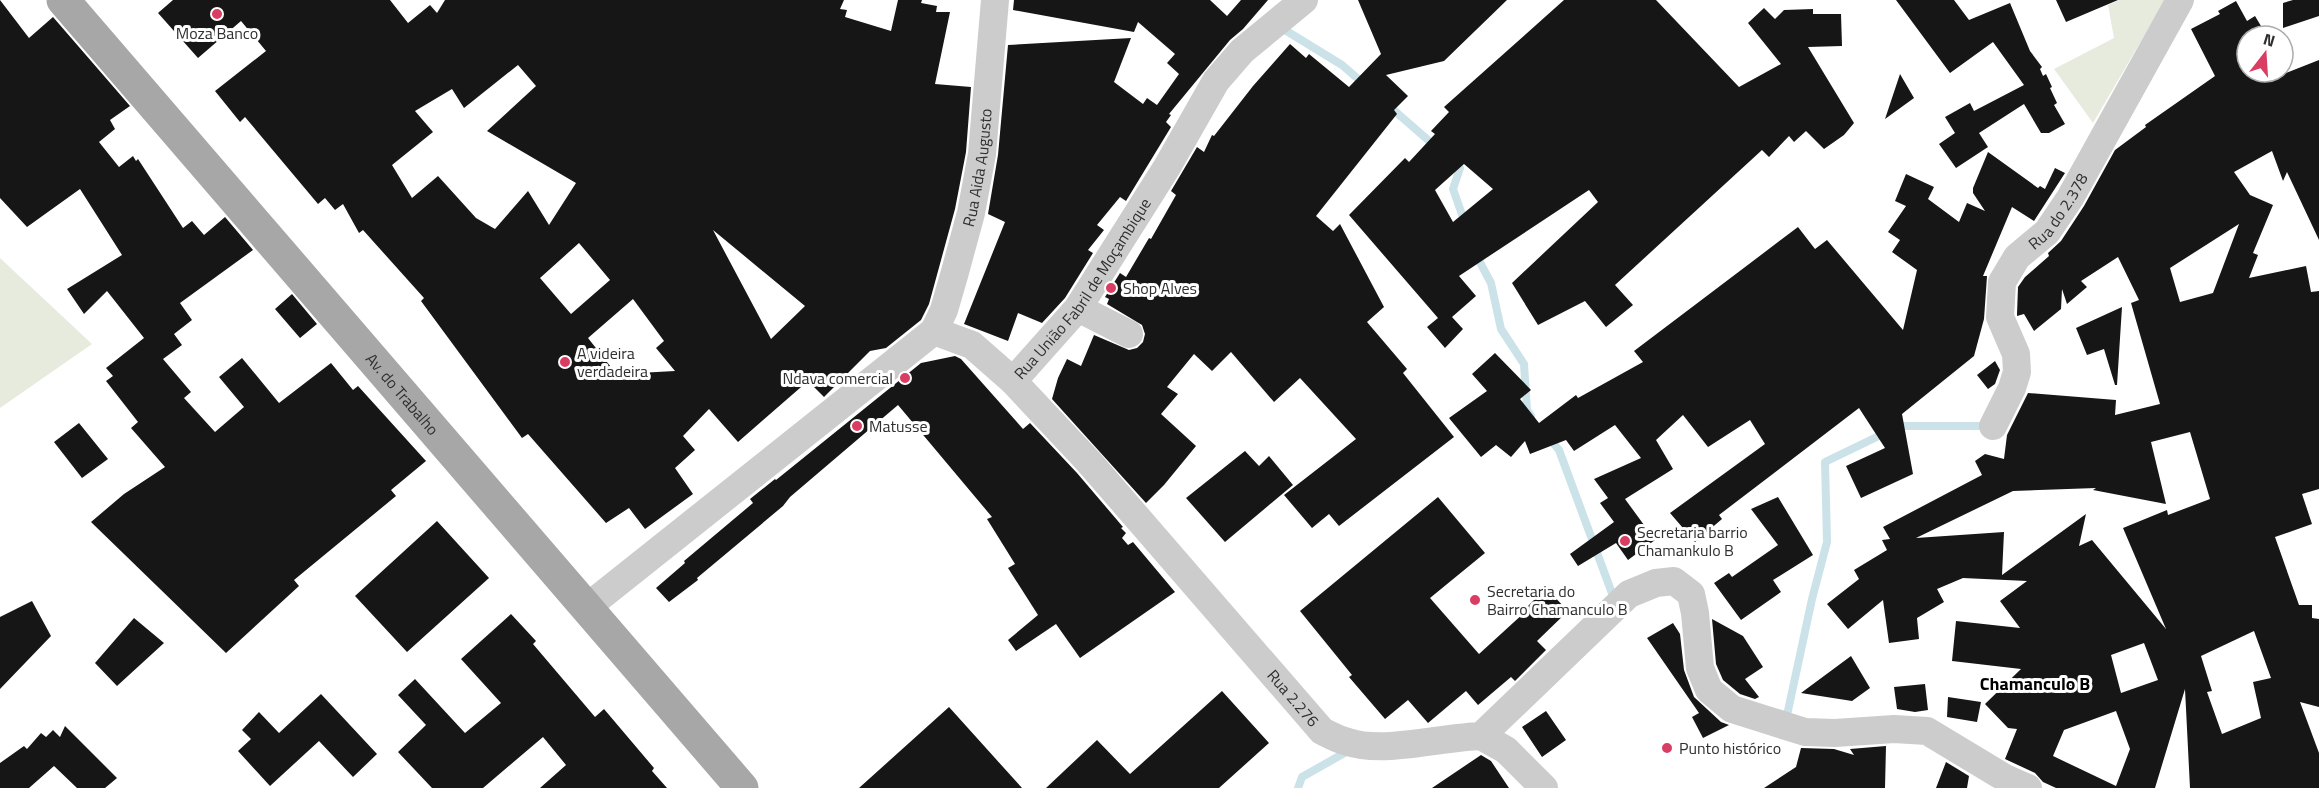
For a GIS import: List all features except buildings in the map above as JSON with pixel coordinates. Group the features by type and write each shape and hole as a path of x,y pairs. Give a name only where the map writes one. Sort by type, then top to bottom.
{"main road":[{"name":"Av. do Trabalho","path":"63,0 742,788"}],"street":[{"name":"Rua Aida Augusto","path":"934,331 944,310 958,262 971,213 982,154 995,0"},
{"name":"Rua União Fabril de Moçambique","path":"934,331 972,345 1013,381 1078,308 1167,167 1216,81 1242,51 1304,0"},
{"name":"Rua do 2.378","path":"1993,426 2012,388 2017,372 2016,354 2000,317 2002,282 2017,257 2047,232 2070,198 2180,0"},
{"path":"1078,308 1130,334"},
{"path":"586,608 934,331"},
{"name":"Rua 2.276","path":"1013,381 1089,462 1322,731 1349,743 1381,746 1456,736 1481,736"},
{"path":"1545,788 1506,750 1481,736 1629,594 1656,583 1674,581 1691,594 1700,668 1709,690 1732,710 1805,732 1834,733 1894,729 1927,731 2006,778 2028,788"}],"shaded area":[{"path":"2119,0 2165,0 2093,123 2054,69 2114,38 2108,5"},
{"path":"0,258 92,344 0,408"}],"waterway":[{"path":"1280,27 1342,65 1364,84"},
{"path":"1389,106 1436,147"},
{"path":"1454,163 1460,168 1453,189 1465,223"},
{"path":"1476,255 1491,283 1501,329 1524,364 1527,410 1531,416"},
{"path":"1896,428 1901,426 1987,426 1988,424"},
{"path":"1786,720 1812,599 1827,542 1825,462 1885,433"},
{"path":"1548,437 1559,450 1613,596"},
{"path":"1298,788 1302,777 1348,751"}],"place":[{"name":"Moza Banco","path":"217,14"},
{"name":"Shop Alves","path":"1111,288"},
{"name":"A videira verdadeira","path":"565,362"},
{"name":"Ndava comercial","path":"905,378"},
{"name":"Matusse","path":"857,426"},
{"name":"Secretaria barrio Chamankulo B","path":"1625,541"},
{"name":"Secretaria do Bairro Chamanculo B","path":"1475,600"},
{"name":"Punto histórico","path":"1667,748"}],"district":[{"name":"Chamanculo B","path":"2035,683"}]}
